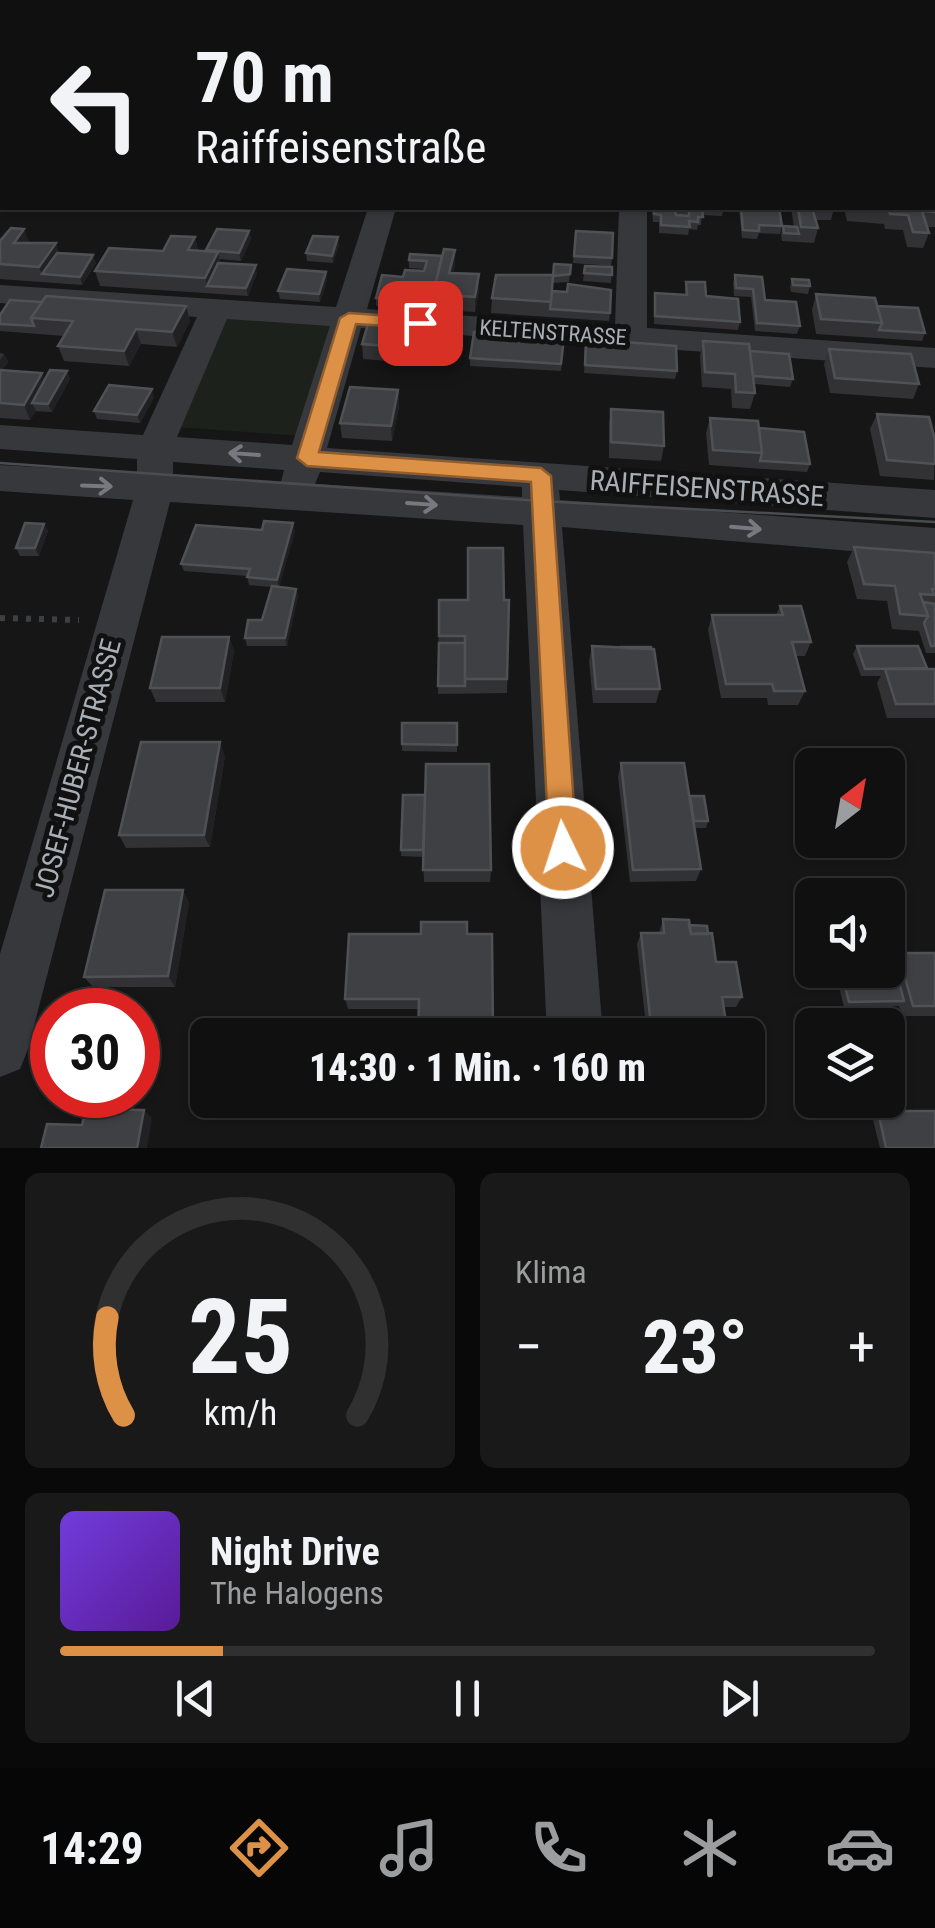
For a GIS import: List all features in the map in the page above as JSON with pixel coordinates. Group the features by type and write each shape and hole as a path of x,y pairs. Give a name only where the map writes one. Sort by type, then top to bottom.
{"street":[{"path":"295,496 381,210"},
{"path":"630,337 633,210"},
{"name":"KELTENSTRASSE","path":"0,294 630,337 932,369"},
{"name":"JOSEF-HUBER-STRASSE","path":"0,1050 118,621 155,467 216,309"},
{"name":"RAIFFEISENSTRASSE","path":"0,437 295,496 541,494 935,504"},
{"name":"RAIFFEISENSTRASSE","path":"0,478 307,458 541,494 935,543"},
{"path":"541,494 574,1018"}],"path":[{"path":"0,618 118,621"}],"shaded area":[{"path":"223,316 337,324 303,436 175,427"}],"building":[{"path":"654,210 675,210 676,215 689,216 689,210 702,210 703,217 698,217 698,222 689,221 690,227 661,225 661,215 654,214"},
{"path":"741,210 779,210 782,226 759,225 759,231 743,230"},
{"path":"798,210 813,210 818,228 801,227"},
{"path":"889,210 935,210 922,211 929,233 913,232 908,215 890,214"},
{"path":"783,226 797,227 799,234 784,233"},
{"path":"11,228 24,229 14,243 56,243 39,267 0,264 0,241"},
{"path":"217,229 249,231 239,253 206,250"},
{"path":"576,231 613,233 612,258 574,256"},
{"path":"171,236 195,237 188,250 218,252 205,278 95,271 109,248 163,251"},
{"path":"313,236 338,237 332,256 306,253"},
{"path":"444,249 455,250 449,273 479,274 475,297 433,294"},
{"path":"57,253 93,255 80,277 42,274"},
{"path":"410,254 442,256 433,302 376,298 382,275 403,277 405,270 424,271 427,261 409,260"},
{"path":"218,263 256,265 246,288 207,286"},
{"path":"554,264 571,265 570,274 553,276"},
{"path":"585,266 612,267 612,275 584,273"},
{"path":"287,269 326,272 319,294 278,291"},
{"path":"496,275 553,275 551,302 492,298"},
{"path":"735,275 762,277 765,300 796,302 800,326 757,323 753,289 736,288"},
{"path":"792,279 809,280 810,286 793,285"},
{"path":"686,282 705,282 706,296 738,299 740,322 655,316 655,293 687,295"},
{"path":"568,284 611,290 610,313 550,309 552,291 567,292"},
{"path":"816,294 875,298 882,323 821,319"},
{"path":"46,296 186,306 172,332 136,329 124,351 58,346 73,321 31,318"},
{"path":"10,300 42,302 31,318 34,326 0,324 0,315"},
{"path":"877,306 918,308 925,333 879,330 882,323"},
{"path":"370,317 445,323 439,350 362,344"},
{"path":"474,332 564,338 561,364 470,358"},
{"path":"586,339 676,346 677,371 585,365"},
{"path":"703,341 749,344 755,393 736,392 735,374 705,372"},
{"path":"829,349 911,354 919,384 835,378"},
{"path":"750,351 789,354 793,379 753,376"},
{"path":"0,370 42,373 24,405 0,403"},
{"path":"50,370 67,371 48,404 32,403"},
{"path":"109,385 152,389 137,415 94,411"},
{"path":"350,387 398,390 391,426 340,423"},
{"path":"611,409 663,412 664,446 611,442"},
{"path":"877,414 929,417 935,440 935,464 887,460"},
{"path":"710,418 758,421 762,453 713,450"},
{"path":"759,428 804,432 810,464 760,461"},
{"path":"264,521 293,523 277,580 247,577 250,569 181,564 196,525 262,530"},
{"path":"25,523 44,524 35,548 16,548"},
{"path":"854,547 935,553 934,595 920,594 928,616 900,614 895,586 864,584"},
{"path":"468,548 503,548 504,600 509,600 507,679 465,679 465,636 439,636 439,600 468,600"},
{"path":"272,586 296,589 285,638 245,638 248,620 262,620"},
{"path":"923,602 935,604 935,646 931,646 924,623 928,616"},
{"path":"780,606 801,606 811,642 792,642 805,691 774,691 772,684 726,684 712,615 783,615"},
{"path":"162,637 229,637 220,688 150,688"},
{"path":"439,643 465,643 465,686 438,686"},
{"path":"592,646 654,649 660,689 596,689"},
{"path":"857,646 918,646 927,668 865,669"},
{"path":"885,669 935,669 935,704 896,704"},
{"path":"402,723 457,723 457,745 402,744"},
{"path":"141,742 220,742 204,835 119,835"},
{"path":"621,763 684,763 701,869 633,870"},
{"path":"426,764 489,764 491,870 423,870"},
{"path":"403,795 425,795 423,850 401,850"},
{"path":"690,796 704,796 708,821 694,821"},
{"path":"105,890 183,890 168,976 84,977"},
{"path":"663,919 689,920 691,934 712,933 716,962 736,962 742,997 722,997 725,1018 650,1018 641,933 664,933"},
{"path":"421,922 467,922 467,934 492,934 493,1018 418,1018 419,999 345,999 349,934 421,934"},
{"path":"689,925 707,926 708,934 691,934"},
{"path":"905,953 935,953 935,1006 913,1006 905,978"},
{"path":"846,988 901,988 904,1001 849,1002"},
{"path":"905,1111 935,1111 935,1148 886,1148 880,1118 905,1118"},
{"path":"84,1118 143,1118 137,1148 41,1148 47,1124 82,1125"}],"tram line":[{"path":"0,463 540,501 935,522"}],"route":[{"path":"420,323 349,318 307,458 541,476 540,512 563,848"}]}
